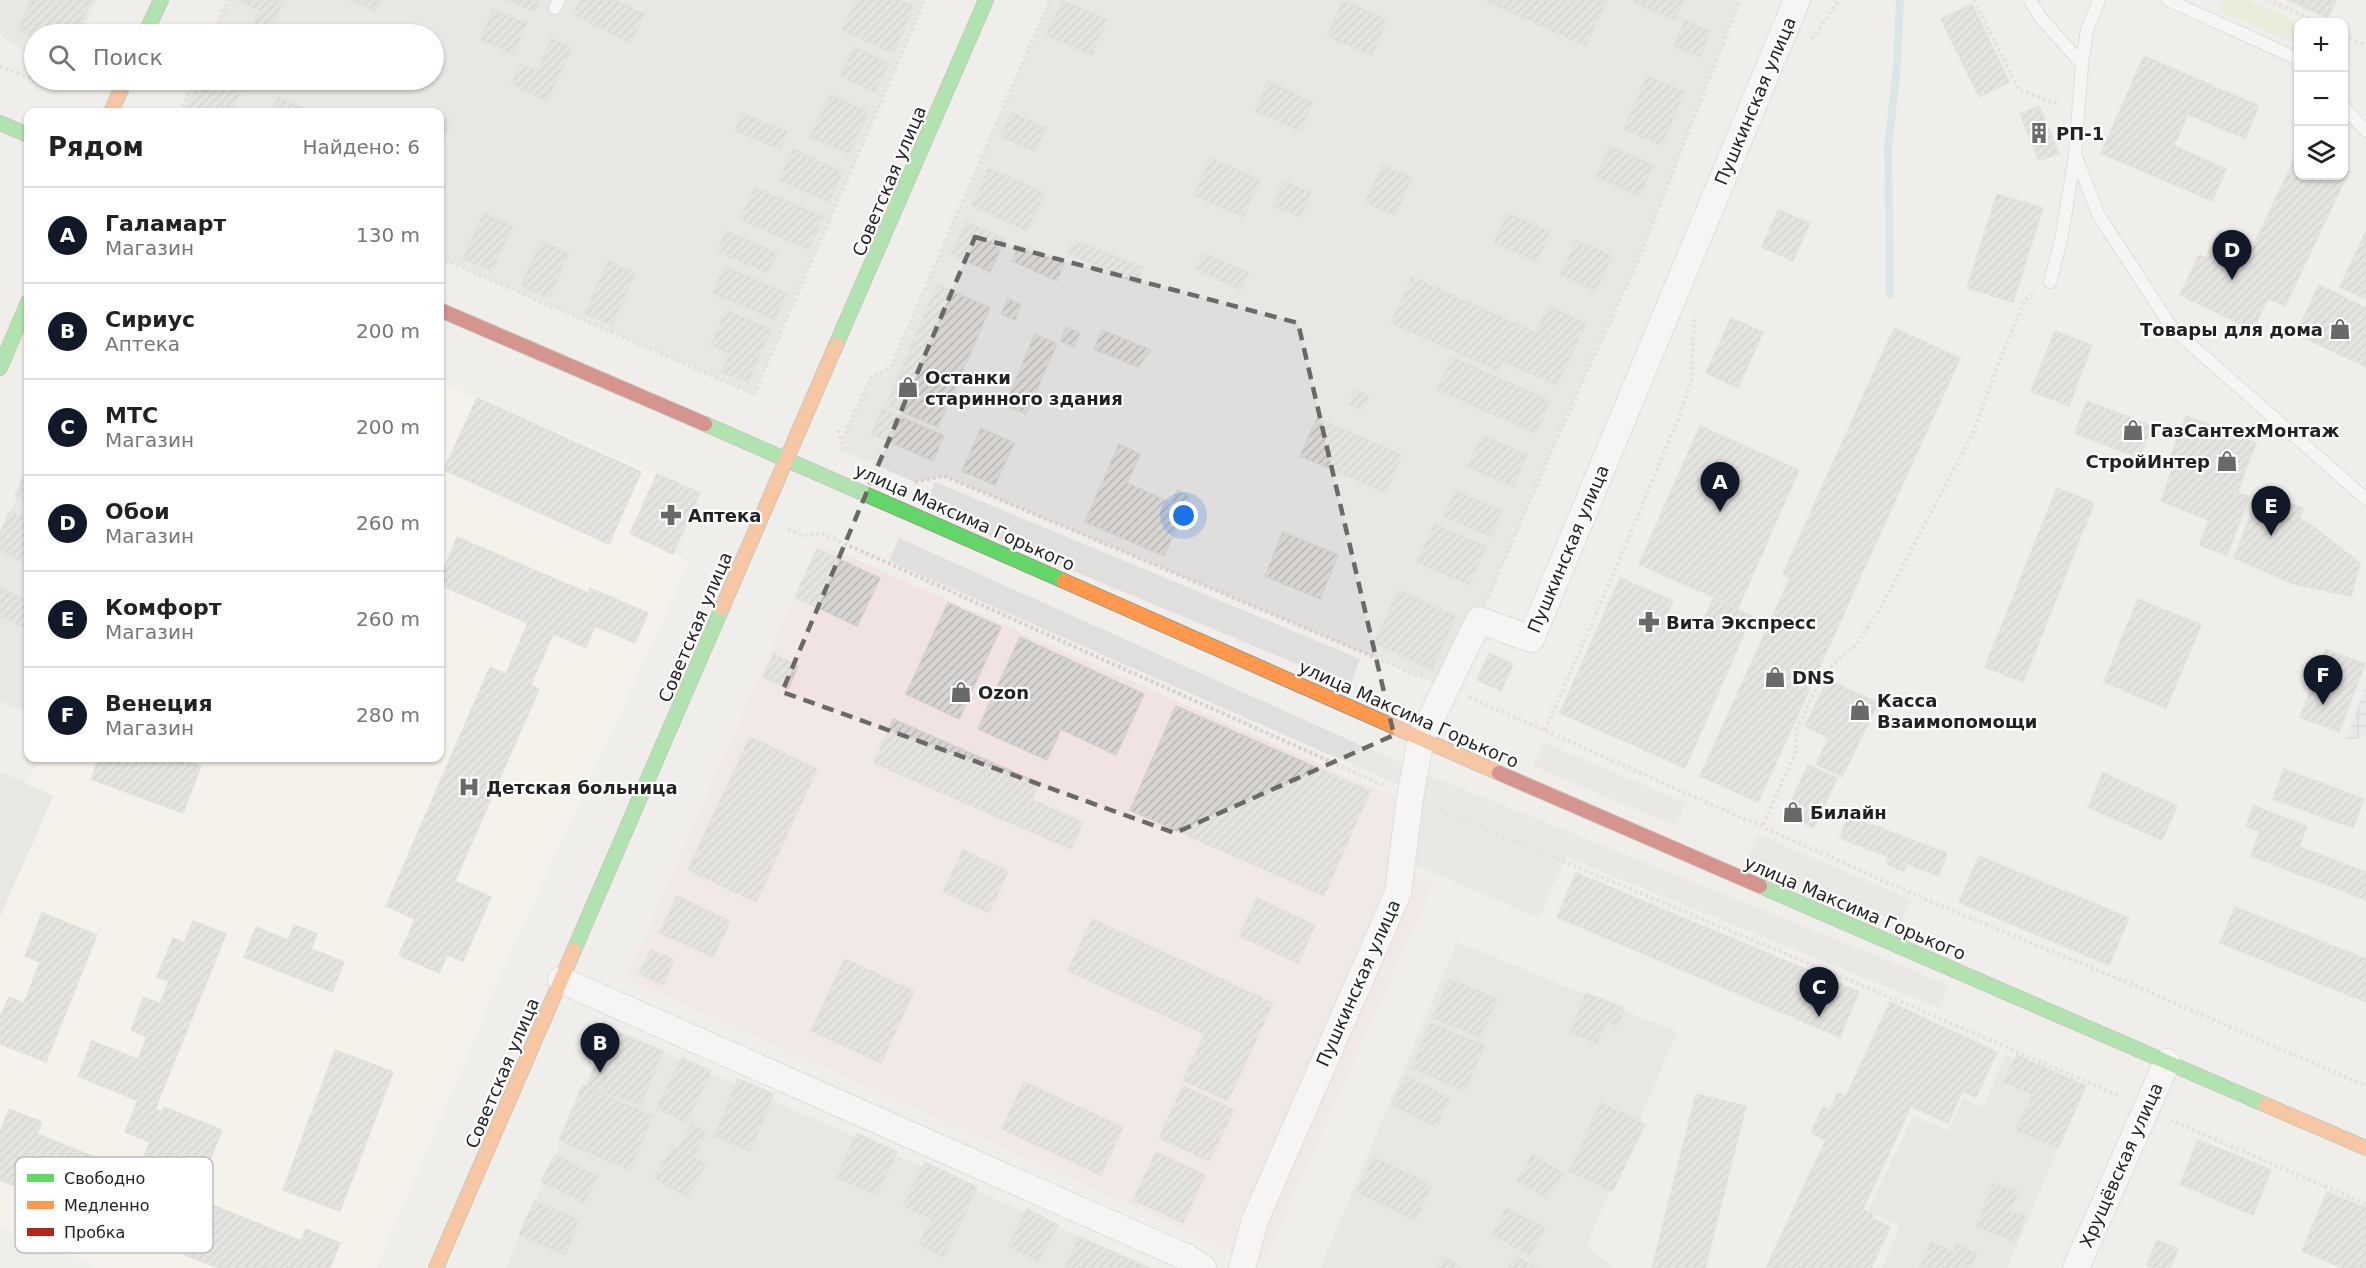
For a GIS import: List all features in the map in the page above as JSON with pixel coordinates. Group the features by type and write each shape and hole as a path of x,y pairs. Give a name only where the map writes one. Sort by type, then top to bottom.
{"main road":[{"path":"150,24 161,0"},
{"name":"Советская улица","path":"436,1268 987,0"},
{"path":"113,108 121,90"},
{"path":"0,123 24,133"},
{"path":"0,369 24,312"},
{"name":"улица Максима Горького","path":"444,312 788,459 1421,739 2366,1148"}],"street":[{"name":"Пушкинская улица","path":"1242,1268 1255,1220 1398,893 1410,798 1421,739 1479,620 1531,639 1797,0"},
{"path":"561,981 1188,1258 1203,1268"},
{"name":"Хрущёвская улица","path":"2076,1268 2167,1062"}],"lane":[{"path":"2030,0 2040,17 2082,64"},
{"path":"2050,282 2061,240 2075,154 2087,30 2099,0"},
{"path":"2168,0 2294,57"},
{"path":"2348,112 2366,131"},
{"path":"2075,154 2098,214 2172,328 2366,499"}],"path":[{"path":"217,24 228,0"},
{"path":"444,260 754,393 925,0"},
{"path":"842,439 871,378 891,367 1050,0"},
{"path":"1479,620 1638,261 1740,0"},
{"path":"1810,42 1839,0"},
{"path":"1974,0 2019,90 2078,110"},
{"path":"2268,0 2308,18"},
{"path":"2348,37 2366,45"},
{"path":"0,66 24,76"},
{"path":"182,108 190,90"},
{"path":"1763,825 1796,752 1797,729 1824,672 1857,644 1885,600 1974,430 2025,300 2050,282"},
{"path":"1545,730 1617,566 1682,409 1692,380 1695,314"},
{"path":"838,430 844,452 855,457"},
{"path":"905,478 915,482 944,476 1445,687 1763,825 1941,906 2366,1086"},
{"path":"762,519 804,536 821,533 1410,798 2058,1069 2366,1204"}],"highlighted area":[{"path":"975,237 1298,323 1394,735 1175,833 782,692"}],"shaded area":[{"path":"0,0 97,0 85,24 24,24 24,49 0,36"},
{"path":"228,0 925,0 754,394 444,260 444,108 182,108 190,90 444,90 444,24 217,24"},
{"path":"1050,0 1484,0 1586,46 1607,0 1740,0 1638,261 1567,416 1479,620 1445,687 944,476 915,482 845,452 842,439 871,378 891,367"},
{"path":"444,384 700,493 673,553 689,563 490,998 476,1037 376,1268 101,1268 65,1253 213,1253 213,1157 15,1157 15,1232 0,1226 0,917 54,796 27,784 37,762 444,762"},
{"path":"24,480 24,711 0,701 0,535"},
{"path":"935,482 1360,659 1350,686 924,509"},
{"path":"899,538 1425,774 1949,985 1939,1008 1566,857 1539,918 1410,863 1417,793 889,561"},
{"path":"818,543 1413,805 1406,872 1433,885 1263,1265 626,978"},
{"path":"2366,686 2366,735 2354,740 2346,738"},
{"path":"1543,742 1686,803 1676,826 1533,766"},
{"path":"0,772 54,795 0,917"},
{"path":"1758,834 1911,900 1901,924 1747,859"},
{"path":"1457,942 1677,1032 1586,1247 1615,1268 1320,1268"},
{"path":"611,1029 1151,1268 506,1268"},
{"path":"2006,1055 2084,1089 2007,1268 1882,1268 1900,1226 1868,1211 1913,1116 1947,1131 1964,1098 1983,1107"}],"green space":[{"path":"2223,0 2248,0 2294,21 2294,43 2218,10"}],"building":[{"path":"31,0 91,1 81,24 24,24 24,33 18,30"},
{"path":"284,0 273,24 254,24 259,11 238,1"},
{"path":"349,0 380,0 375,11"},
{"path":"507,0 539,0 535,11"},
{"path":"581,0 616,0 644,14 630,43 573,14"},
{"path":"856,0 900,0 914,6 893,53 842,30"},
{"path":"1062,0 1107,20 1091,55 1046,35"},
{"path":"1343,0 1387,20 1372,56 1327,36"},
{"path":"1484,0 1607,0 1586,46"},
{"path":"1636,0 1683,0 1675,20 1635,3"},
{"path":"2287,0 2336,0 2328,18"},
{"path":"1972,4 2009,82 1979,97 1941,19"},
{"path":"493,9 527,23 514,54 480,40"},
{"path":"1685,20 1710,31 1700,57 1674,46"},
{"path":"552,38 572,48 547,101 511,84 520,64 537,71"},
{"path":"854,47 889,63 875,92 840,76"},
{"path":"2144,56 2259,106 2245,139 2188,114 2174,146 2226,169 2212,201 2101,153"},
{"path":"1647,76 1684,92 1662,145 1624,129"},
{"path":"1268,81 1313,102 1300,131 1255,111"},
{"path":"196,90 242,90 234,108 188,108"},
{"path":"830,94 868,112 849,154 810,137"},
{"path":"278,97 304,108 273,108"},
{"name":"РП-1","path":"2039,106 2059,153 2039,161 2020,114"},
{"path":"742,113 787,132 780,149 735,130"},
{"path":"1012,113 1046,128 1036,152 1001,137"},
{"path":"444,118 451,121 444,138"},
{"path":"1610,146 1653,165 1640,196 1596,177"},
{"path":"793,149 842,172 829,202 779,180"},
{"path":"1210,158 1260,180 1243,217 1194,195"},
{"path":"2294,160 2294,180 2345,180 2285,306 2268,298 2253,330 2180,295 2199,255 2206,258 2219,231 2253,247"},
{"path":"1382,165 1412,178 1395,216 1365,202"},
{"path":"989,168 1045,193 1027,231 972,206"},
{"path":"1284,181 1311,192 1301,217 1273,206"},
{"path":"755,187 823,217 808,250 740,219"},
{"path":"1997,194 2043,208 2013,302 1967,288"},
{"path":"1778,210 1810,223 1793,261 1762,247"},
{"path":"484,213 513,226 492,271 463,258"},
{"path":"1507,213 1550,231 1537,262 1494,243"},
{"path":"966,221 1005,239 990,272 951,254"},
{"path":"726,231 777,253 768,273 717,251"},
{"path":"2366,231 2366,299 2340,287"},
{"path":"1576,240 1612,256 1596,291 1560,275"},
{"path":"541,241 569,253 549,298 521,286"},
{"path":"1077,241 1143,267 1137,284 1066,252"},
{"path":"1019,244 1064,263 1057,281 1012,261"},
{"path":"1204,253 1249,273 1241,290 1196,270"},
{"path":"608,261 635,273 612,325 585,313"},
{"path":"724,266 787,293 775,320 712,293"},
{"path":"1412,277 1519,325 1498,371 1391,323"},
{"path":"937,285 990,308 938,427 886,405"},
{"path":"2319,285 2366,308 2366,367 2296,334"},
{"path":"1008,299 1021,305 1015,320 1001,314"},
{"path":"1548,306 1586,323 1574,349 1536,332"},
{"path":"726,310 771,329 748,383 722,372 729,353 711,345"},
{"path":"1731,318 1763,332 1738,388 1706,373"},
{"path":"1519,325 1574,349 1557,385 1503,361"},
{"path":"1066,327 1080,333 1074,347 1060,341"},
{"path":"1894,328 1960,358 1758,802 1700,776 1790,578 1783,574"},
{"path":"1102,330 1151,350 1138,367 1094,349"},
{"path":"2055,331 2092,345 2069,406 2031,391"},
{"path":"1035,334 1057,344 1026,414 1005,405"},
{"path":"1452,357 1550,401 1536,433 1437,390"},
{"path":"1355,390 1369,396 1363,410 1349,404"},
{"path":"477,398 641,472 609,544 444,470"},
{"path":"2087,401 2152,426 2139,458 2075,433"},
{"path":"882,408 944,436 933,461 871,434"},
{"path":"2186,416 2256,443 2237,493 2167,466"},
{"path":"1317,418 1402,455 1386,493 1300,456"},
{"path":"1700,426 1799,470 1738,608 1639,564"},
{"path":"981,428 1014,443 995,485 962,471"},
{"path":"1482,435 1527,455 1513,487 1468,467"},
{"path":"1119,444 1140,454 1127,483 1171,503 1177,490 1190,496 1164,556 1085,522"},
{"path":"2173,468 2249,497 2227,555 2199,545 2209,520 2161,501"},
{"path":"657,474 700,493 673,554 630,534"},
{"path":"24,476 24,500 15,495"},
{"path":"2057,488 2094,503 2023,682 1985,667"},
{"path":"1456,490 1502,511 1490,537 1444,516"},
{"path":"2259,493 2303,508 2300,519 2314,527 2360,563 2351,596 2293,584 2234,558"},
{"path":"10,511 24,518 24,562 0,551 0,533"},
{"path":"1434,524 1486,547 1469,585 1417,562"},
{"path":"1283,532 1338,555 1320,599 1265,576"},
{"path":"457,537 588,593 590,588 648,613 635,643 595,626 586,648 553,634 531,685 539,689 455,881 491,897 463,961 447,955 439,973 399,955 415,919 386,906 490,667 506,674 528,623 444,587 444,569"},
{"path":"817,549 880,578 857,626 795,597"},
{"path":"1620,578 1673,601 1613,736 1560,713"},
{"path":"0,588 24,599 24,627 0,616"},
{"path":"1398,590 1456,616 1432,670 1374,643"},
{"path":"1713,599 1752,616 1685,768 1613,736 1642,671 1674,686"},
{"path":"2138,599 2201,625 2166,708 2104,682"},
{"path":"948,603 1001,627 959,719 906,694"},
{"path":"1668,613 1700,628 1674,686 1642,671"},
{"path":"1020,637 1144,694 1116,755 1061,729 1047,760 978,729"},
{"path":"2326,649 2365,664 2339,732 2300,717"},
{"path":"1489,653 1513,664 1501,691 1477,680"},
{"path":"774,654 798,666 788,689 763,677"},
{"path":"1828,679 1852,691 1829,738 1805,726"},
{"path":"1852,691 1878,703 1842,777 1816,764"},
{"path":"1176,706 1370,791 1324,896 1130,810"},
{"path":"893,719 1039,783 1020,827 874,763"},
{"path":"750,737 817,769 756,902 688,870"},
{"path":"97,762 189,762 201,766 183,813 91,779"},
{"path":"1808,765 1837,778 1814,828 1785,815"},
{"path":"2284,769 2364,799 2353,828 2273,799"},
{"path":"2103,773 2177,806 2162,840 2088,807"},
{"path":"1032,800 1083,822 1071,849 1020,827"},
{"path":"2254,806 2307,826 2299,847 2246,826"},
{"path":"1848,816 1947,853 1938,876 1907,864 1904,871 1886,864 1889,857 1840,838"},
{"path":"2260,832 2366,872 2366,900 2251,856"},
{"path":"963,850 1008,871 989,913 943,892"},
{"path":"1979,856 2129,918 2109,965 1959,902"},
{"path":"1576,873 1769,954 1750,999 1557,917"},
{"path":"677,896 730,921 713,957 660,933"},
{"path":"1257,898 1315,925 1298,963 1239,936"},
{"path":"2235,907 2366,959 2366,1002 2220,943"},
{"path":"42,913 97,935 46,1062 0,1044 0,1018 9,997 24,1003 40,962 25,956"},
{"path":"1092,919 1273,1003 1228,1101 1183,1080 1205,1034 1068,971"},
{"path":"193,921 226,934 155,1109 162,1112 150,1142 125,1132 152,1065 138,1060 147,1037 131,1030 144,997 160,1004 169,981 157,977 173,938 184,943"},
{"path":"294,925 317,934 311,949 344,962 332,992 244,957 256,927 288,940"},
{"path":"651,950 674,960 663,985 639,974"},
{"path":"1769,954 1859,992 1840,1037 1750,999"},
{"path":"845,959 914,991 881,1063 811,1031"},
{"path":"1449,979 1497,999 1480,1038 1433,1018"},
{"path":"1586,993 1624,1008 1618,1026 1606,1021 1597,1043 1570,1033"},
{"path":"1890,1002 1997,1052 1976,1097 1962,1091 1948,1123 1911,1106 1863,1209 1806,1182 1826,1140 1811,1133 1823,1107 1830,1110 1838,1093 1846,1096"},
{"path":"1430,1023 1485,1045 1465,1091 1412,1068"},
{"path":"610,1029 663,1051 640,1106 587,1085"},
{"path":"92,1041 152,1065 138,1101 78,1076"},
{"path":"335,1050 393,1072 340,1211 283,1190"},
{"path":"2017,1055 2086,1086 2058,1148 2016,1130 2032,1095 2004,1082"},
{"path":"682,1058 711,1071 686,1122 657,1108"},
{"path":"1406,1076 1450,1098 1436,1127 1392,1105"},
{"path":"738,1079 774,1094 750,1151 714,1136"},
{"path":"1024,1082 1123,1127 1101,1175 1002,1129"},
{"path":"583,1085 653,1116 630,1170 559,1140"},
{"path":"1183,1086 1234,1110 1209,1161 1159,1138"},
{"path":"1696,1094 1746,1106 1705,1268 1652,1268"},
{"path":"1601,1103 1645,1124 1612,1192 1569,1171"},
{"path":"164,1107 222,1130 211,1157 144,1157"},
{"path":"9,1109 42,1122 37,1134 94,1157 15,1157 15,1186 0,1180 0,1132"},
{"path":"692,1124 707,1132 693,1157 706,1164 687,1197 654,1178 673,1145 679,1148"},
{"path":"857,1133 897,1152 876,1195 836,1177"},
{"path":"2198,1140 2271,1170 2253,1215 2180,1184"},
{"path":"1156,1152 1205,1175 1183,1223 1133,1200"},
{"path":"1533,1154 1563,1173 1547,1199 1517,1181"},
{"path":"555,1155 598,1176 584,1203 541,1181"},
{"path":"1373,1157 1432,1185 1415,1220 1356,1192"},
{"path":"925,1162 977,1187 944,1257 919,1244 931,1219 903,1206"},
{"path":"1806,1182 1873,1214 1871,1218 1890,1227 1871,1268 1766,1268"},
{"path":"1994,1183 2018,1192 2010,1211 2025,1217 2015,1242 1976,1226"},
{"path":"2327,1192 2366,1208 2366,1268 2343,1268 2302,1251"},
{"path":"534,1201 579,1220 565,1255 519,1235"},
{"path":"213,1205 301,1241 306,1229 340,1243 330,1268 218,1268 181,1253 213,1253"},
{"path":"1506,1208 1545,1228 1530,1255 1492,1235"},
{"path":"1027,1209 1058,1225 1038,1262 1008,1246"},
{"path":"1079,1237 1150,1268 1065,1268"},
{"path":"2157,1240 2178,1249 2170,1268 2155,1268 2147,1265"},
{"path":"1931,1242 1953,1252 1957,1244 1977,1254 1971,1267 1966,1265 1964,1268 1919,1268"},
{"path":"1443,1256 1462,1268 1436,1268"},
{"path":"1516,1256 1536,1268 1508,1268"}],"waterway":[{"path":"1890,294 1888,147 1896,77 1900,0"}],"traffic: fast":[{"path":"150,24 161,0"},
{"path":"836,345 986,0"},
{"path":"0,123 24,133"},
{"path":"0,368 24,311"},
{"path":"705,424 1064,581"},
{"path":"574,950 722,608"},
{"path":"1760,886 2266,1105"}],"traffic: slow":[{"path":"113,108 121,90"},
{"path":"722,608 836,345"},
{"path":"1064,581 1499,773"},
{"path":"436,1268 574,950"},
{"path":"2266,1105 2366,1148"}],"traffic: jam":[{"path":"444,312 705,424"},
{"path":"1499,773 1760,886"}],"place":[{"name":"РП-1","path":"2039,133"},
{"name":"Обои","path":"2232,280"},
{"name":"Товары для дома","path":"2340,329"},
{"name":"Останки старинного здания","path":"908,387"},
{"name":"ГазСантехМонтаж","path":"2133,430"},
{"name":"СтройИнтер","path":"2227,461"},
{"name":"Галамарт","path":"1720,512"},
{"name":"Аптека","path":"671,515"},
{"name":"Комфорт","path":"2271,536"},
{"name":"Вита Экспресс","path":"1649,622"},
{"name":"DNS","path":"1775,677"},
{"name":"Ozon","path":"961,692"},
{"name":"Венеция","path":"2323,705"},
{"name":"Касса Взаимопомощи","path":"1860,710"},
{"name":"Детская больница","path":"469,787"},
{"name":"Билайн","path":"1793,812"},
{"name":"МТС","path":"1819,1017"},
{"name":"Сириус","path":"600,1073"}]}
